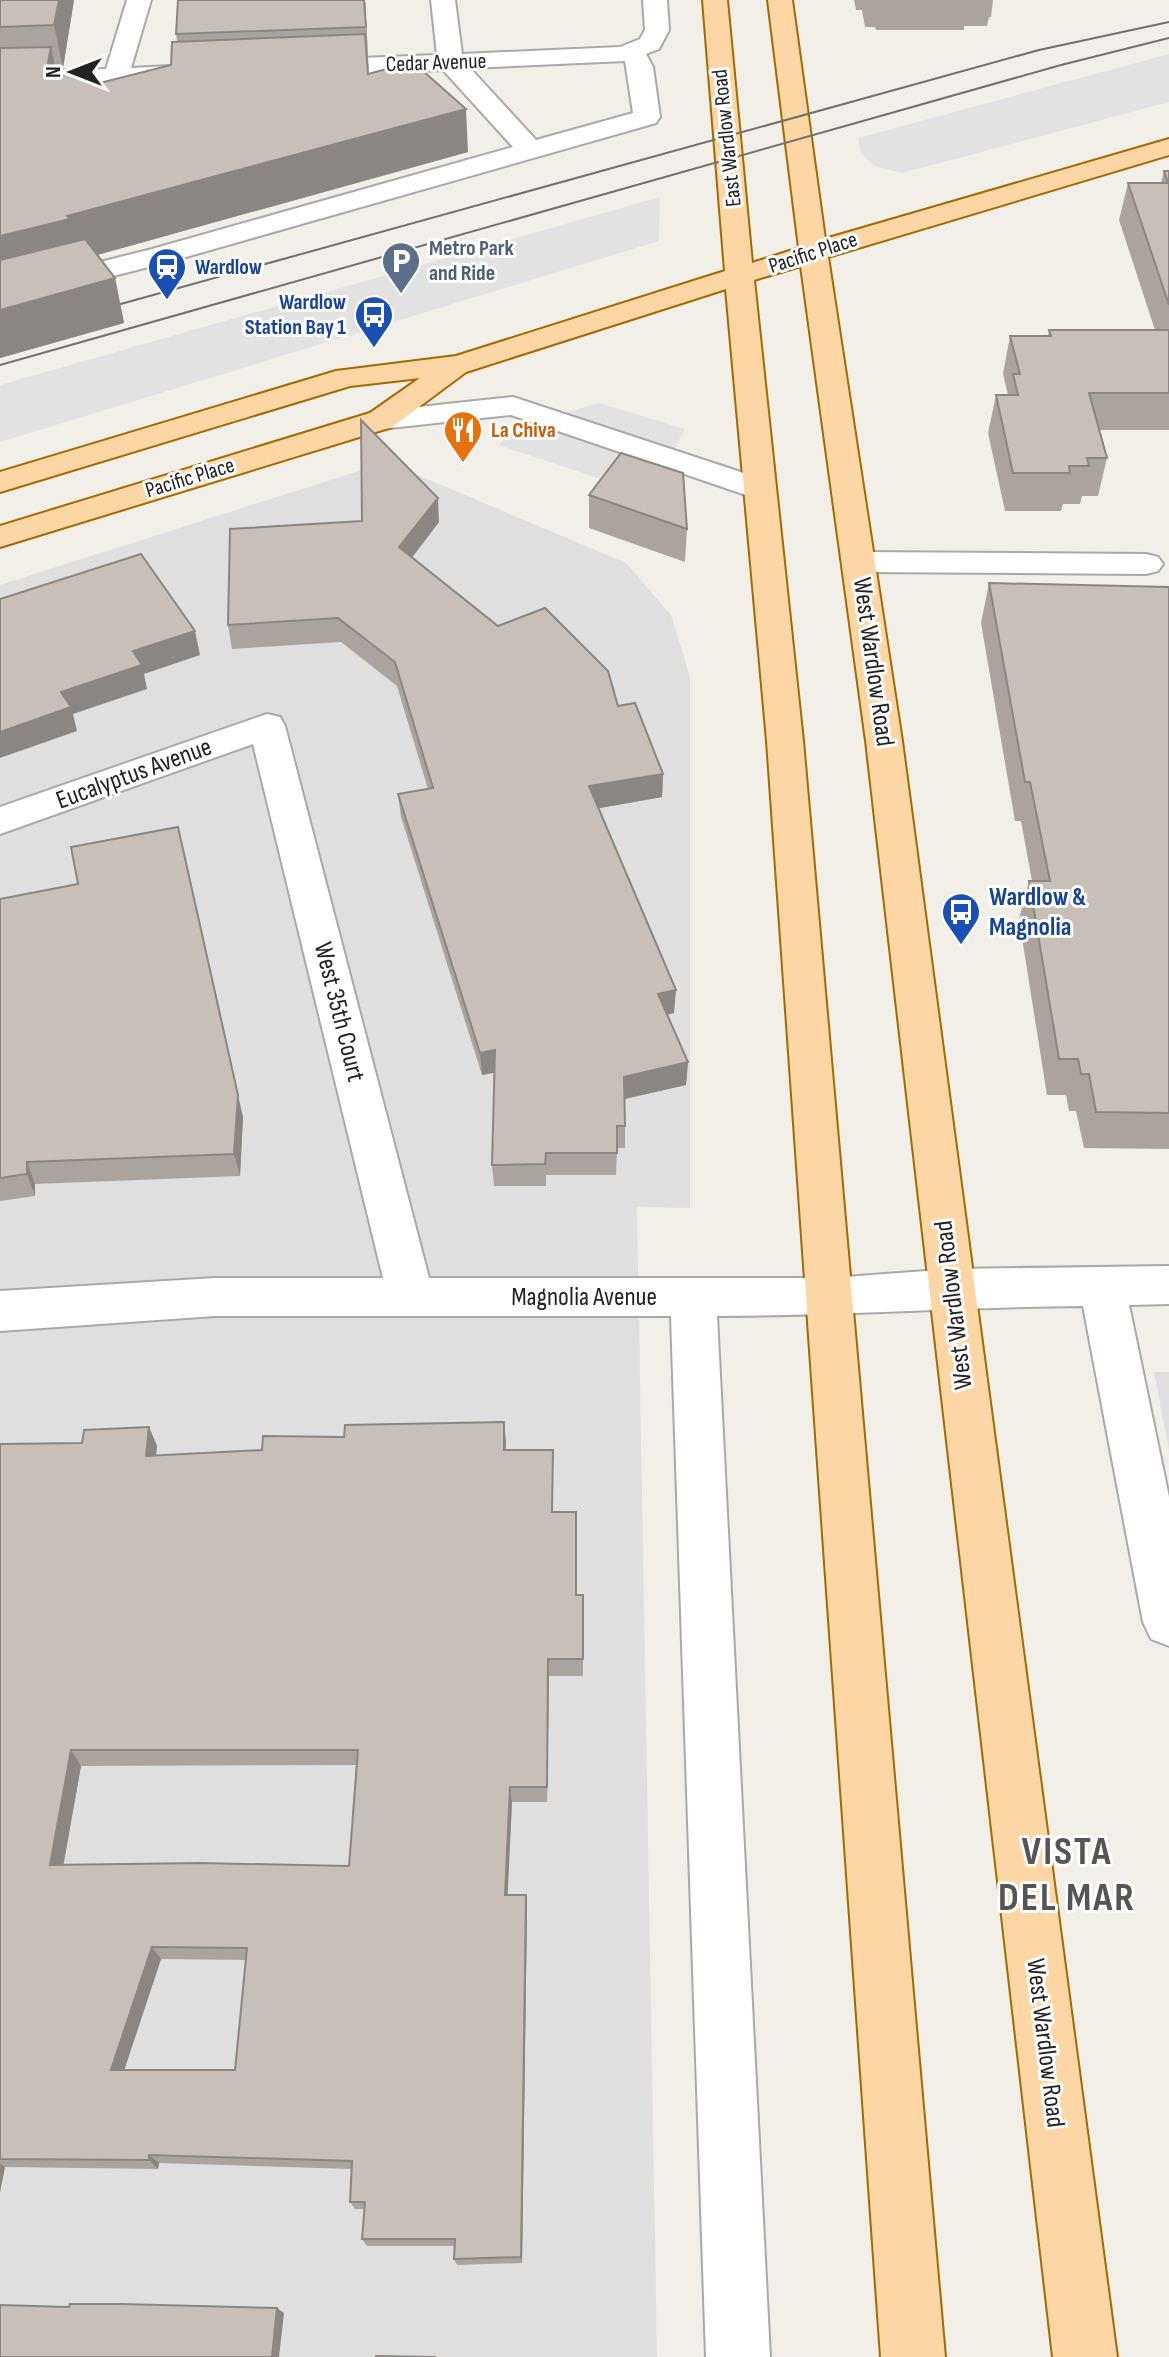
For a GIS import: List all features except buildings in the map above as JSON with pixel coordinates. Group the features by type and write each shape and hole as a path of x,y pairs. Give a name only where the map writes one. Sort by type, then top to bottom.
{"main road":[{"name":"East Wardlow Road","path":"715,0 740,276"},
{"path":"780,0 814,253"},
{"name":"Pacific Place","path":"0,482 347,377 459,365 814,253 1169,147"},
{"name":"West Wardlow Road","path":"814,253 884,741 1085,2357"},
{"path":"740,276 785,741 913,2357"},
{"name":"Pacific Place","path":"0,537 381,420 459,365"}],"street":[{"path":"116,76 139,0"},
{"path":"443,0 450,62 530,150"},
{"path":"0,296 177,251 647,117 640,67 632,51 650,44 657,30 655,0"},
{"name":"Cedar Avenue","path":"291,69 609,56 632,51"},
{"path":"0,81 211,72"},
{"path":"381,420 513,406 760,489"},
{"path":"859,562 1146,564"},
{"name":"Eucalyptus Avenue","path":"0,821 267,726"},
{"name":"West 35th Court","path":"267,726 411,1297"},
{"path":"1102,1284 1169,1622"},
{"name":"Magnolia Avenue","path":"0,1311 215,1297 831,1297 953,1288 1169,1285"},
{"path":"693,1297 738,2357"}],"shaded area":[{"path":"1169,54 1169,102 902,173 874,166 861,153 858,138"},
{"name":"Metro Park and Ride","path":"660,197 659,241 0,442 0,385"},
{"path":"599,403 685,429 649,495 498,445 517,427"},
{"path":"387,462 626,563 671,615 690,677 690,1208 637,1207 657,2357 0,2357 0,585"},
{"path":"1154,1372 1169,1372 1169,1450"}],"tram line":[{"path":"99,310 1039,50 1169,22"},
{"path":"0,365 1061,65 1169,38"}],"place":[{"name":"Metro Park and Ride","path":"401,295"},
{"name":"Wardlow","path":"167,301"},
{"name":"Wardlow Station Bay 1","path":"374,349"},
{"name":"La Chiva","path":"463,464"},
{"name":"Wardlow & Magnolia","path":"961,946"}],"district":[{"name":"VISTA DEL MAR","path":"1067,1875"}]}
